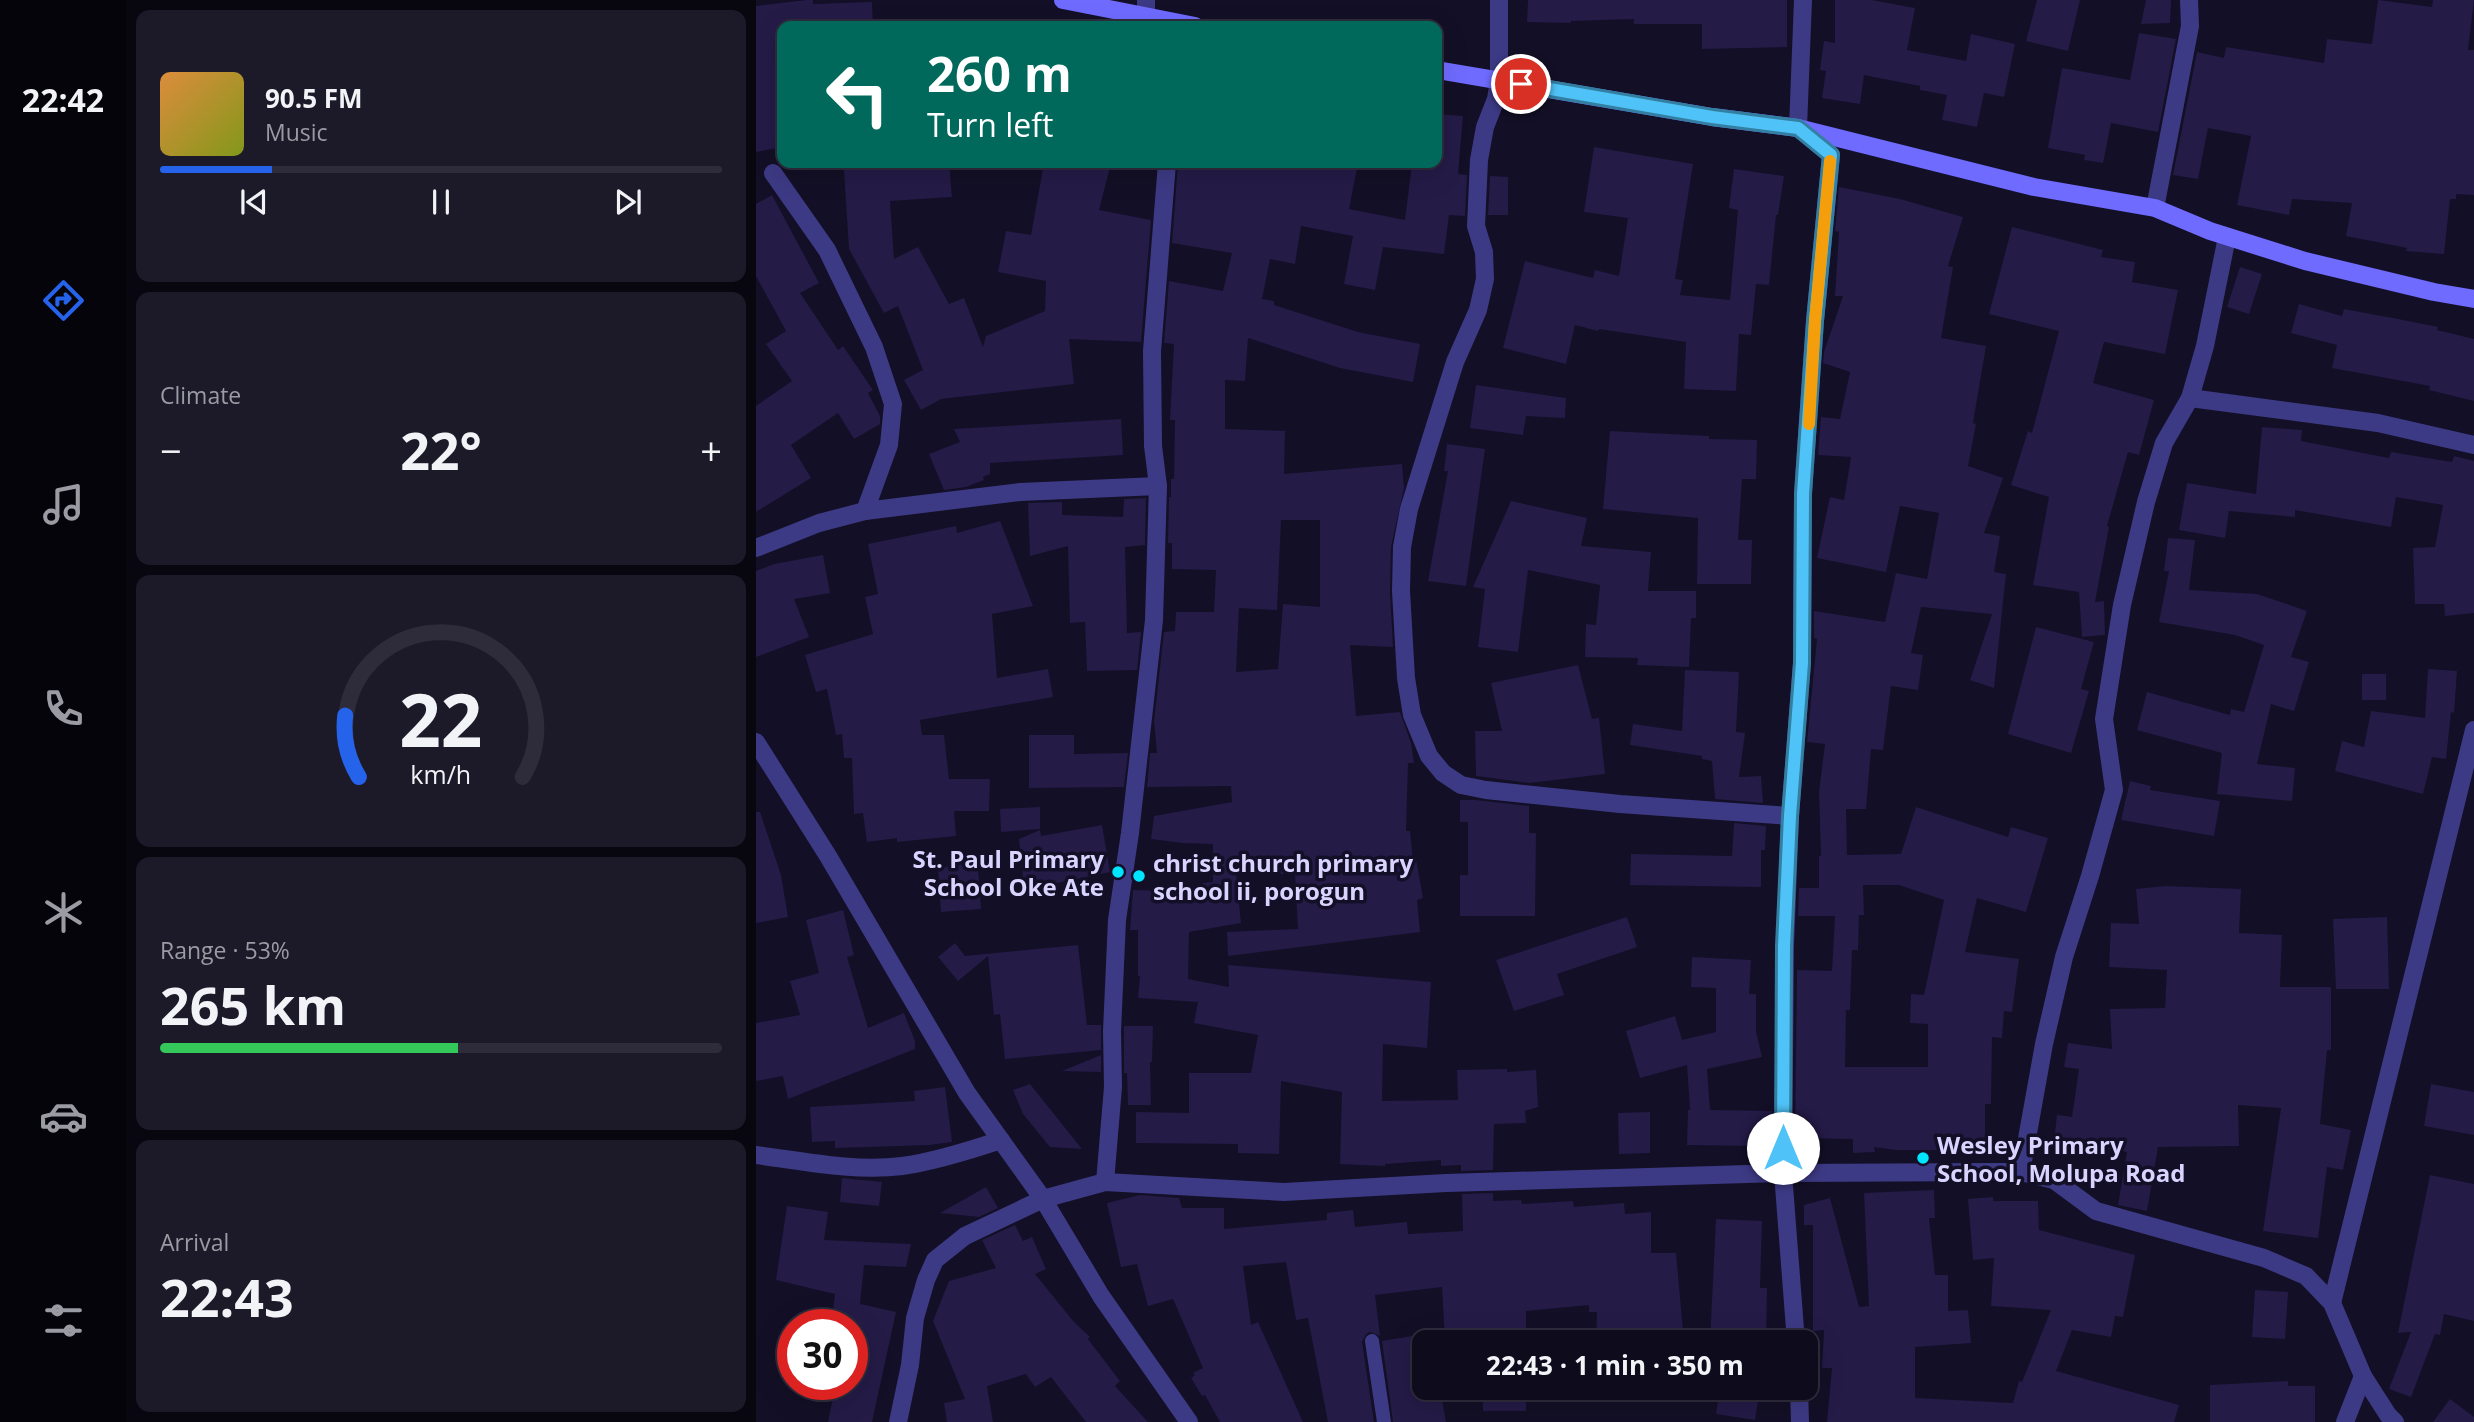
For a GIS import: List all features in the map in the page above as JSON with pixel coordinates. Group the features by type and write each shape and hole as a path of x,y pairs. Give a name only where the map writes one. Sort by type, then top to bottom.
{"street":[{"path":"1063,0 1146,7 1182,21"},
{"path":"1499,0 1499,81 1496,99 1485,127 1479,160 1476,226 1484,252 1485,279 1478,310 1455,362 1409,509 1402,547 1401,591 1406,678 1412,715 1429,755 1443,774 1461,785 1620,804 1790,816"},
{"path":"1798,128 1803,0"},
{"path":"2155,208 2189,26 2189,0"},
{"path":"1442,71 1712,117 1798,128 2034,187 2155,208 2227,237 2376,279 2474,299"},
{"path":"1795,1330 1783,1173 1784,946 1790,816 1802,663 1803,494 1815,321 1831,155 1798,128"},
{"path":"1105,1182 1113,1087 1112,1031 1117,920 1130,833 1154,620 1158,486 1153,446 1152,351 1167,168"},
{"path":"774,173 827,250 874,347 893,404 889,445 865,511"},
{"path":"2021,1172 2043,1044 2064,957 2114,790 2104,719 2122,605 2146,502 2164,443 2189,398 2205,346 2227,237"},
{"path":"2189,398 2378,423 2474,445"},
{"path":"756,548 818,523 865,511 1020,492 1158,486"},
{"path":"2332,1303 2474,730"},
{"path":"756,742 828,856 967,1093 1043,1199 1101,1296 1189,1422"},
{"path":"756,1155 813,1163 902,1166 1001,1140"},
{"path":"898,1422 910,1365 915,1318 935,1260 965,1236 1043,1199 1105,1182 1284,1192 1446,1183 1783,1173 2021,1172 2054,1180 2096,1211 2264,1258 2306,1276 2332,1303 2363,1376 2395,1422"},
{"path":"2345,1422 2363,1376"},
{"path":"1799,1400 1800,1422"}],"lane":[{"path":"1372,1341 1384,1422"}],"building":[{"path":"807,0 813,0 813,4 872,2 873,21 777,21 777,148 756,152 756,6"},
{"path":"1528,0 1787,0 1787,47 1702,49 1702,24 1634,24 1634,19 1571,23 1527,22"},
{"path":"1835,0 1872,0 1915,8 1907,50 1966,61 1971,34 2015,44 2004,97 1984,93 1977,127 1942,120 1947,95 1920,90 1920,86 1864,75 1860,104 1822,98 1826,71 1820,70 1824,41 1835,43"},
{"path":"2037,0 2080,0 2068,51 2026,41"},
{"path":"2146,0 2171,0 2170,23 2141,24"},
{"path":"2378,0 2432,7 2433,0 2474,0 2468,50 2474,50 2474,195 2456,194 2456,199 2450,199 2444,254 2406,251 2407,248 2346,236 2352,203 2292,199 2289,215 2237,205 2251,136 2208,128 2198,179 2173,175 2197,52 2224,58 2226,47 2324,63 2327,39 2372,44"},
{"path":"2139,33 2176,39 2158,132 2111,123 2103,163 2084,160 2085,155 2048,148 2062,68 2130,80"},
{"path":"1442,114 1463,116 1458,174 1467,175 1465,216 1449,215 1444,254 1383,247 1375,290 1344,284 1353,236 1301,226 1295,264 1270,259 1262,299 1358,332 1420,344 1413,382 1340,368 1248,338 1245,381 1225,380 1225,429 1285,431 1284,474 1402,464 1404,488 1391,547 1393,647 1350,645 1356,716 1400,712 1411,743 1414,763 1408,763 1406,831 1410,831 1413,860 1416,859 1423,898 1417,900 1420,932 1228,956 1227,932 1298,929 1295,874 1236,874 1241,923 1189,932 1188,979 1229,987 1228,965 1431,982 1427,1048 1383,1044 1382,1101 1458,1100 1457,1070 1536,1070 1538,1107 1525,1111 1526,1123 1494,1124 1493,1170 1461,1171 1461,1165 1441,1166 1441,1160 1385,1166 1340,1164 1342,1092 1281,1081 1279,1154 1238,1153 1238,1144 1136,1143 1136,1112 1189,1113 1189,1073 1251,1073 1258,1035 1194,1023 1198,1002 1138,998 1138,930 1130,930 1133,890 1203,892 1203,883 1213,882 1213,844 1151,839 1154,816 1232,802 1231,786 1147,787 1150,753 1157,753 1154,721 1164,632 1175,631 1176,612 1214,612 1216,570 1172,569 1172,543 1168,543 1169,497 1171,479 1174,479 1175,420 1170,420 1174,344 1164,343 1169,281 1223,291 1232,253 1172,243 1178,168 1357,168 1349,209 1405,220 1411,168 1442,168","holes":["1281,520 1320,520 1320,607 1283,604 1278,669 1236,672 1239,608 1277,610"]},
{"path":"1594,147 1693,164 1675,279 1683,280 1680,295 1730,300 1738,210 1729,208 1734,169 1784,176 1776,215 1769,285 1756,284 1751,335 1739,334 1736,391 1684,389 1686,342 1599,329 1598,331 1575,325 1566,364 1503,348 1525,261 1593,278 1595,270 1619,276 1628,218 1584,212"},
{"path":"949,168 952,197 890,201 894,259 918,247 949,304 964,298 983,347 986,336 1045,311 1046,281 998,272 1006,231 1031,235 1043,168 1110,168 1099,210 1151,220 1141,342 1069,339 1074,384 941,399 921,410 904,380 923,370 898,306 884,313 849,249 844,170"},
{"path":"1490,176 1508,177 1508,215 1488,215"},
{"path":"1839,187 1900,199 1963,217 1948,266 1953,267 1941,338 1986,346 1968,466 2003,478 1984,533 2000,536 1994,572 2006,574 1994,688 1970,680 1992,614 1921,607 1911,653 1923,655 1918,690 1891,686 1883,750 1871,749 1866,809 1846,809 1847,855 1901,854 1916,807 2008,837 2011,827 2048,838 2026,912 1977,898 1965,952 2019,959 2012,1012 2004,1011 2002,1038 1992,1037 1991,1104 1985,1104 1985,1150 1896,1150 1874,1147 1875,1152 1853,1153 1853,1139 1795,1138 1797,970 1832,971 1835,916 1798,916 1799,888 1819,888 1821,856 1819,792 1825,744 1807,742 1817,639 1814,638 1814,611 1885,622 1896,573 1927,579 1939,513 1900,506 1886,572 1817,558 1830,497 1844,500 1851,457 1818,455 1821,417 1840,419 1850,372 1823,363 1824,352 1843,296 1835,296 1839,232 1835,231","holes":["1863,885 1899,885 1944,900 1924,995 1911,994 1910,1023 1928,1024 1928,1067 1845,1067 1846,1010 1850,1010 1852,950 1858,950 1859,915 1864,915"]},
{"path":"772,195 819,283 800,293 838,350 843,346 873,390 868,393 880,416 880,424 854,439 838,413 791,445 811,478 756,512 756,406 792,381 766,344 786,331 756,276 756,204"},
{"path":"2012,227 2103,250 2101,257 2135,262 2132,282 2178,290 2165,354 2104,342 2093,383 2154,400 2139,455 2128,452 2107,526 2109,527 2095,602 2104,601 2105,635 2082,637 2079,592 2033,585 2049,497 2011,485 2028,431 2032,433 2059,331 1989,314"},
{"path":"2240,267 2262,274 2249,314 2227,307"},
{"path":"2299,304 2342,316 2344,309 2438,327 2437,330 2474,339 2474,401 2429,390 2430,386 2332,368 2337,345 2291,333"},
{"path":"1476,385 1566,398 1565,418 1526,416 1523,435 1470,428"},
{"path":"1121,419 1123,455 990,463 990,474 983,477 984,480 966,487 944,490 929,454 960,442 954,429"},
{"path":"2262,427 2302,430 2301,441 2389,458 2391,452 2452,462 2454,456 2474,461 2474,613 2445,616 2444,604 2415,604 2413,548 2435,547 2443,505 2396,497 2391,527 2295,510 2295,517 2229,511 2225,538 2179,530 2187,483 2256,494"},
{"path":"1610,431 1757,440 1756,479 1742,479 1738,540 1752,540 1751,584 1697,584 1698,518 1603,509"},
{"path":"1447,444 1485,449 1466,586 1428,581 1448,471 1444,471"},
{"path":"1146,498 1145,545 1125,547 1127,633 1141,632 1137,670 1087,671 1085,622 1070,623 1068,546 1030,556 1028,503 1062,502 1062,515 1123,517 1124,499"},
{"path":"1511,501 1587,518 1581,546 1651,552 1648,591 1696,591 1696,618 1691,618 1689,667 1637,665 1638,658 1585,657 1586,624 1596,625 1600,585 1528,570 1518,652 1478,647 1485,589 1473,587"},
{"path":"1000,521 1033,606 992,614 997,678 1048,669 1053,697 920,720 922,735 944,735 949,779 990,779 989,811 954,811 956,836 867,842 863,813 854,814 852,758 844,758 842,734 836,735 827,689 816,692 805,655 873,634 865,597 878,594 868,544 956,526 957,533"},
{"path":"2168,538 2195,540 2189,590 2257,594 2307,611 2291,657 2309,662 2294,711 2271,704 2257,764 2295,768 2292,801 2217,794 2222,753 2137,730 2147,692 2230,715 2231,709 2244,712 2264,645 2235,635 2159,622 2169,571 2164,571"},
{"path":"823,555 830,593 794,599 809,637 756,657 756,571 774,564"},
{"path":"2036,627 2094,642 2081,689 2089,691 2071,753 2008,734"},
{"path":"1578,665 1592,719 1599,718 1605,774 1529,783 1476,776 1475,731 1502,731 1491,683"},
{"path":"2428,669 2457,671 2454,713 2451,712 2446,759 2432,757 2423,794 2335,771 2342,741 2364,747 2371,711 2425,718"},
{"path":"1685,670 1739,672 1736,732 1745,733 1739,777 1761,776 1763,803 1715,799 1712,761 1702,759 1702,756 1630,745 1633,724 1682,731"},
{"path":"2362,674 2386,674 2386,700 2362,700"},
{"path":"1029,735 1074,735 1074,754 1128,753 1124,787 1029,788"},
{"path":"2130,781 2151,786 2150,790 2220,801 2214,836 2121,820"},
{"path":"1460,800 1529,806 1529,833 1536,833 1535,916 1460,916 1460,875 1468,875 1468,822 1460,822"},
{"path":"1040,807 1040,829 1001,832 1000,809"},
{"path":"756,812 760,812 781,875 788,917 756,923"},
{"path":"1734,823 1766,826 1765,850 1761,850 1761,887 1630,885 1631,854 1732,856"},
{"path":"1102,825 1110,872 1024,887 1019,839 1040,830 1041,836"},
{"path":"977,855 981,909 941,912 938,870"},
{"path":"2165,886 2241,889 2239,933 2282,935 2280,987 2331,987 2331,1050 2327,1050 2320,1124 2351,1130 2343,1170 2327,1167 2318,1238 2263,1231 2281,1108 2238,1105 2239,1146 2158,1147 2147,1211 2118,1205 2127,1152 2054,1141 2057,1115 2072,1117 2079,1069 2064,1067 2068,1043 2112,1049 2110,1009 2165,1008 2167,970 2109,967 2111,923 2139,924 2136,889"},
{"path":"843,910 854,955 847,957 868,1028 904,1013 915,1041 915,1049 788,1099 783,1076 756,1081 756,1023 800,1015 790,981 819,973 806,920"},
{"path":"1627,917 1637,947 1557,974 1564,995 1514,1011 1496,960"},
{"path":"2387,917 2389,989 2336,989 2333,919"},
{"path":"955,943 965,956 1078,945 1087,1025 1101,1025 1101,1050 1005,1059 1000,1014 994,1015 988,956 958,981 938,957"},
{"path":"1692,957 1751,960 1749,994 1756,994 1756,1031 1762,1057 1707,1069 1710,1110 1772,1111 1772,1138 1753,1137 1753,1146 1687,1145 1690,1110 1687,1065 1640,1078 1626,1031 1675,1016 1682,1040 1716,1032 1716,988 1691,987"},
{"path":"1124,1026 1153,1026 1151,1105 1128,1105 1127,1073 1124,1073"},
{"path":"1101,1055 1101,1072 1062,1071"},
{"path":"1030,1084 1082,1149 1050,1147 1023,1114 1013,1090"},
{"path":"2431,1084 2474,1092 2474,1135 2424,1126"},
{"path":"945,1087 952,1142 835,1148 835,1141 812,1142 810,1107 915,1101 914,1091"},
{"path":"1650,1112 1650,1153 1619,1154 1618,1113"},
{"path":"2430,1175 2474,1184 2474,1321 2444,1314 2440,1335 2435,1334 2411,1397 2389,1389 2411,1332 2398,1333"},
{"path":"842,1178 882,1182 879,1206 840,1202"},
{"path":"986,1187 998,1208 979,1217 940,1213"},
{"path":"1934,1190 1935,1218 1929,1218 1935,1275 1948,1275 1948,1311 1968,1310 1971,1343 1915,1347 1915,1398 2013,1403 2019,1381 2022,1382 2051,1310 1991,1306 1994,1258 1973,1260 1968,1199 1993,1197 1993,1201 2038,1201 2039,1230 2135,1255 2123,1317 2115,1316 2111,1337 2072,1330 2056,1371 2179,1405 2174,1422 1827,1422 1832,1368 1822,1368 1824,1330 1813,1330 1813,1225 1804,1225 1804,1205 1830,1198 1859,1307 1869,1306 1864,1193"},
{"path":"1493,1193 1493,1201 1521,1200 1522,1204 1573,1201 1574,1207 1624,1203 1625,1214 1651,1212 1651,1253 1676,1253 1683,1330 1596,1330 1597,1312 1589,1312 1589,1305 1526,1311 1526,1330 1444,1330 1442,1287 1375,1295 1380,1336 1370,1332 1362,1342 1374,1422 1328,1422 1308,1318 1296,1320 1286,1262 1243,1266 1251,1325 1258,1322 1303,1422 1220,1422 1205,1395 1202,1396 1191,1378 1195,1375 1193,1373 1203,1368 1173,1299 1148,1306 1137,1264 1121,1267 1107,1203 1140,1195 1179,1198 1182,1208 1224,1208 1224,1229 1327,1220 1327,1213 1353,1210 1355,1227 1407,1222 1408,1234 1463,1231 1462,1194"},
{"path":"787,1206 828,1212 824,1240 911,1244 906,1267 864,1265 860,1304 896,1312 872,1422 828,1422 833,1400 868,1400 868,1309 833,1309 835,1294 776,1280"},
{"path":"1716,1219 1762,1221 1760,1288 1767,1288 1766,1330 1711,1330"},
{"path":"1015,1225 1023,1241 1032,1237 1046,1269 1035,1274 1074,1322 1090,1337 1088,1339 1120,1381 1115,1386 1148,1422 1086,1422 1051,1377 1035,1387 1026,1374 987,1386 993,1422 947,1422 944,1403 965,1399 933,1321 949,1281 996,1268 982,1240"},
{"path":"2255,1290 2288,1292 2285,1339 2252,1337"},
{"path":"1412,1336 1412,1400 1442,1400 1446,1422 1393,1422 1382,1341"},
{"path":"2288,1381 2288,1386 2315,1386 2315,1422 2210,1422 2210,1385"},
{"path":"2450,1399 2474,1417 2474,1422 2433,1422"},
{"path":"1483,1400 1526,1400 1526,1411 1483,1411"},
{"path":"1718,1400 1758,1400 1755,1420 1716,1414"}],"slow traffic":[{"path":"1809,424 1815,321 1830,161"}],"place":[{"name":"St. Paul Primary School Oke Ate","path":"1118,872"},
{"name":"christ church primary school ii, porogun","path":"1139,876"},
{"name":"Wesley Primary School, Molupa Road","path":"1923,1158"}],"route":[{"path":"1521,84 1712,117 1798,128 1831,155 1815,321 1803,494 1802,663 1790,816 1784,946 1783,1148"}]}
